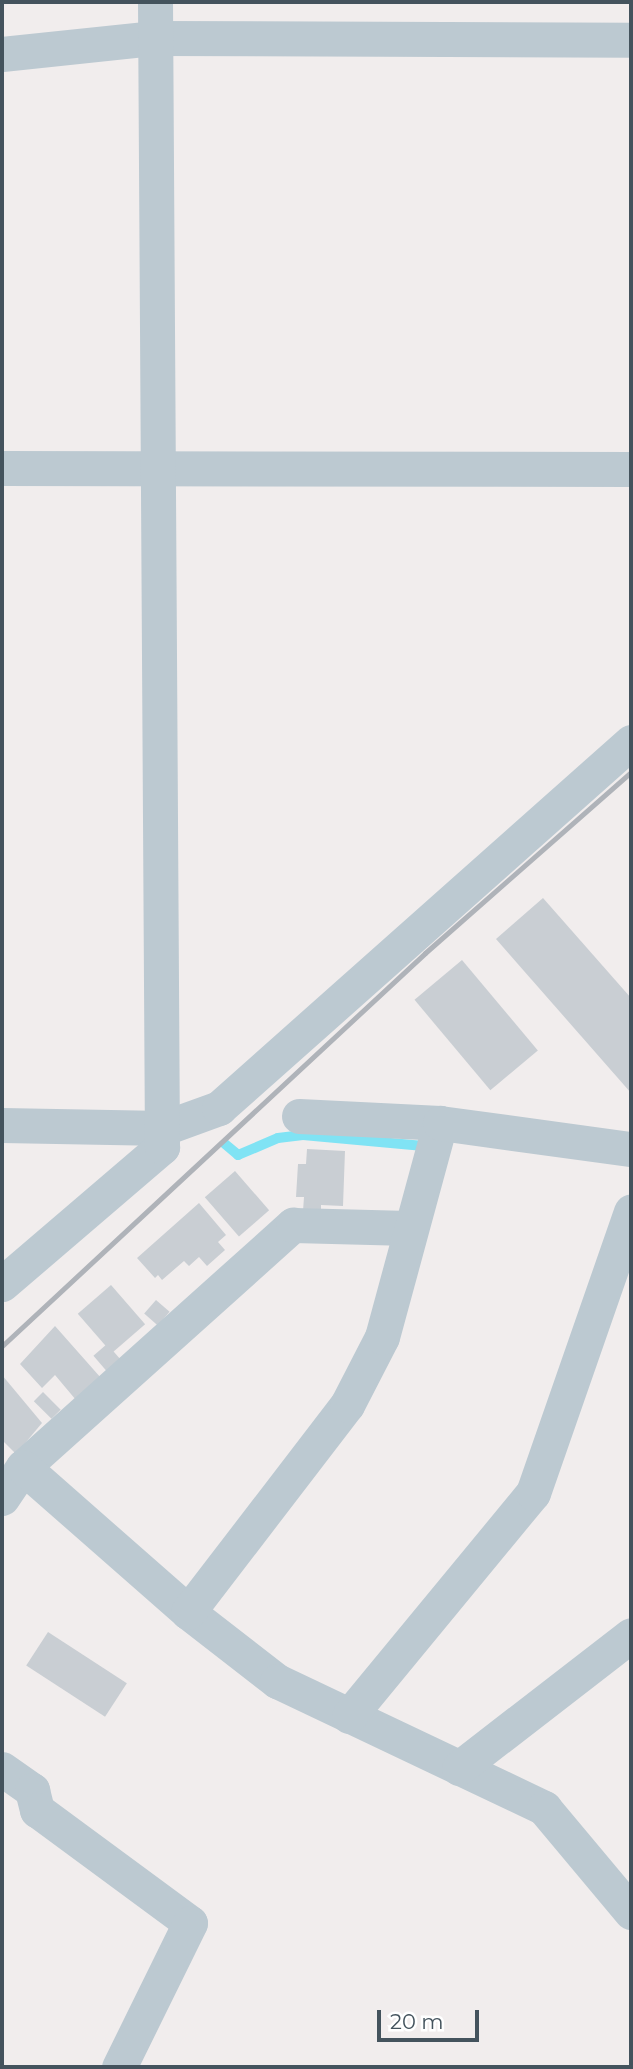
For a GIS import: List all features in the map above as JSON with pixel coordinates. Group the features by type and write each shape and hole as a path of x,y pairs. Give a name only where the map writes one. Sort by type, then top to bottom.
{"street":[{"path":"2,1284 162,1147 164,1128 156,469 155,2"},
{"path":"2,54 155,38 631,40"},
{"path":"2,468 631,469"},
{"path":"2,1125 164,1128 219,1108 631,742"},
{"path":"299,1116 440,1124 631,1149"},
{"path":"188,1612 347,1405 382,1337 409,1228 440,1124"},
{"path":"349,1716 533,1493 621,1273 631,1212"},
{"path":"2,1497 23,1467 293,1225 409,1228"},
{"path":"23,1467 188,1612 277,1681 544,1808 631,1912"},
{"path":"459,1768 631,1636"},
{"path":"2,1769 32,1790 37,1810 190,1923 119,2067"}],"building":[{"path":"543,898 631,998 631,1093 496,939"},
{"path":"462,960 538,1050 490,1090 415,1000"},
{"path":"307,1149 345,1151 343,1206 321,1205 321,1212 303,1211 304,1197 296,1197 298,1164 306,1164"},
{"path":"235,1171 269,1210 239,1236 205,1197"},
{"path":"199,1203 226,1235 218,1242 225,1250 207,1266 199,1257 189,1266 184,1261 162,1280 158,1275 155,1278 137,1258"},
{"path":"111,1285 145,1324 112,1353 78,1314"},
{"path":"156,1300 170,1312 158,1325 144,1314"},
{"path":"55,1326 101,1378 76,1400 55,1375 42,1388 20,1364"},
{"path":"107,1344 121,1360 107,1372 93,1356"},
{"path":"2,1375 42,1423 16,1454 2,1440"},
{"path":"43,1392 61,1410 51,1419 34,1401"},
{"path":"48,1632 127,1683 105,1717 26,1666"}],"waterway":[{"path":"225,1144 238,1155 278,1138 303,1135 424,1146"}],"railway":[{"path":"2,1346 425,953 631,772"}]}
